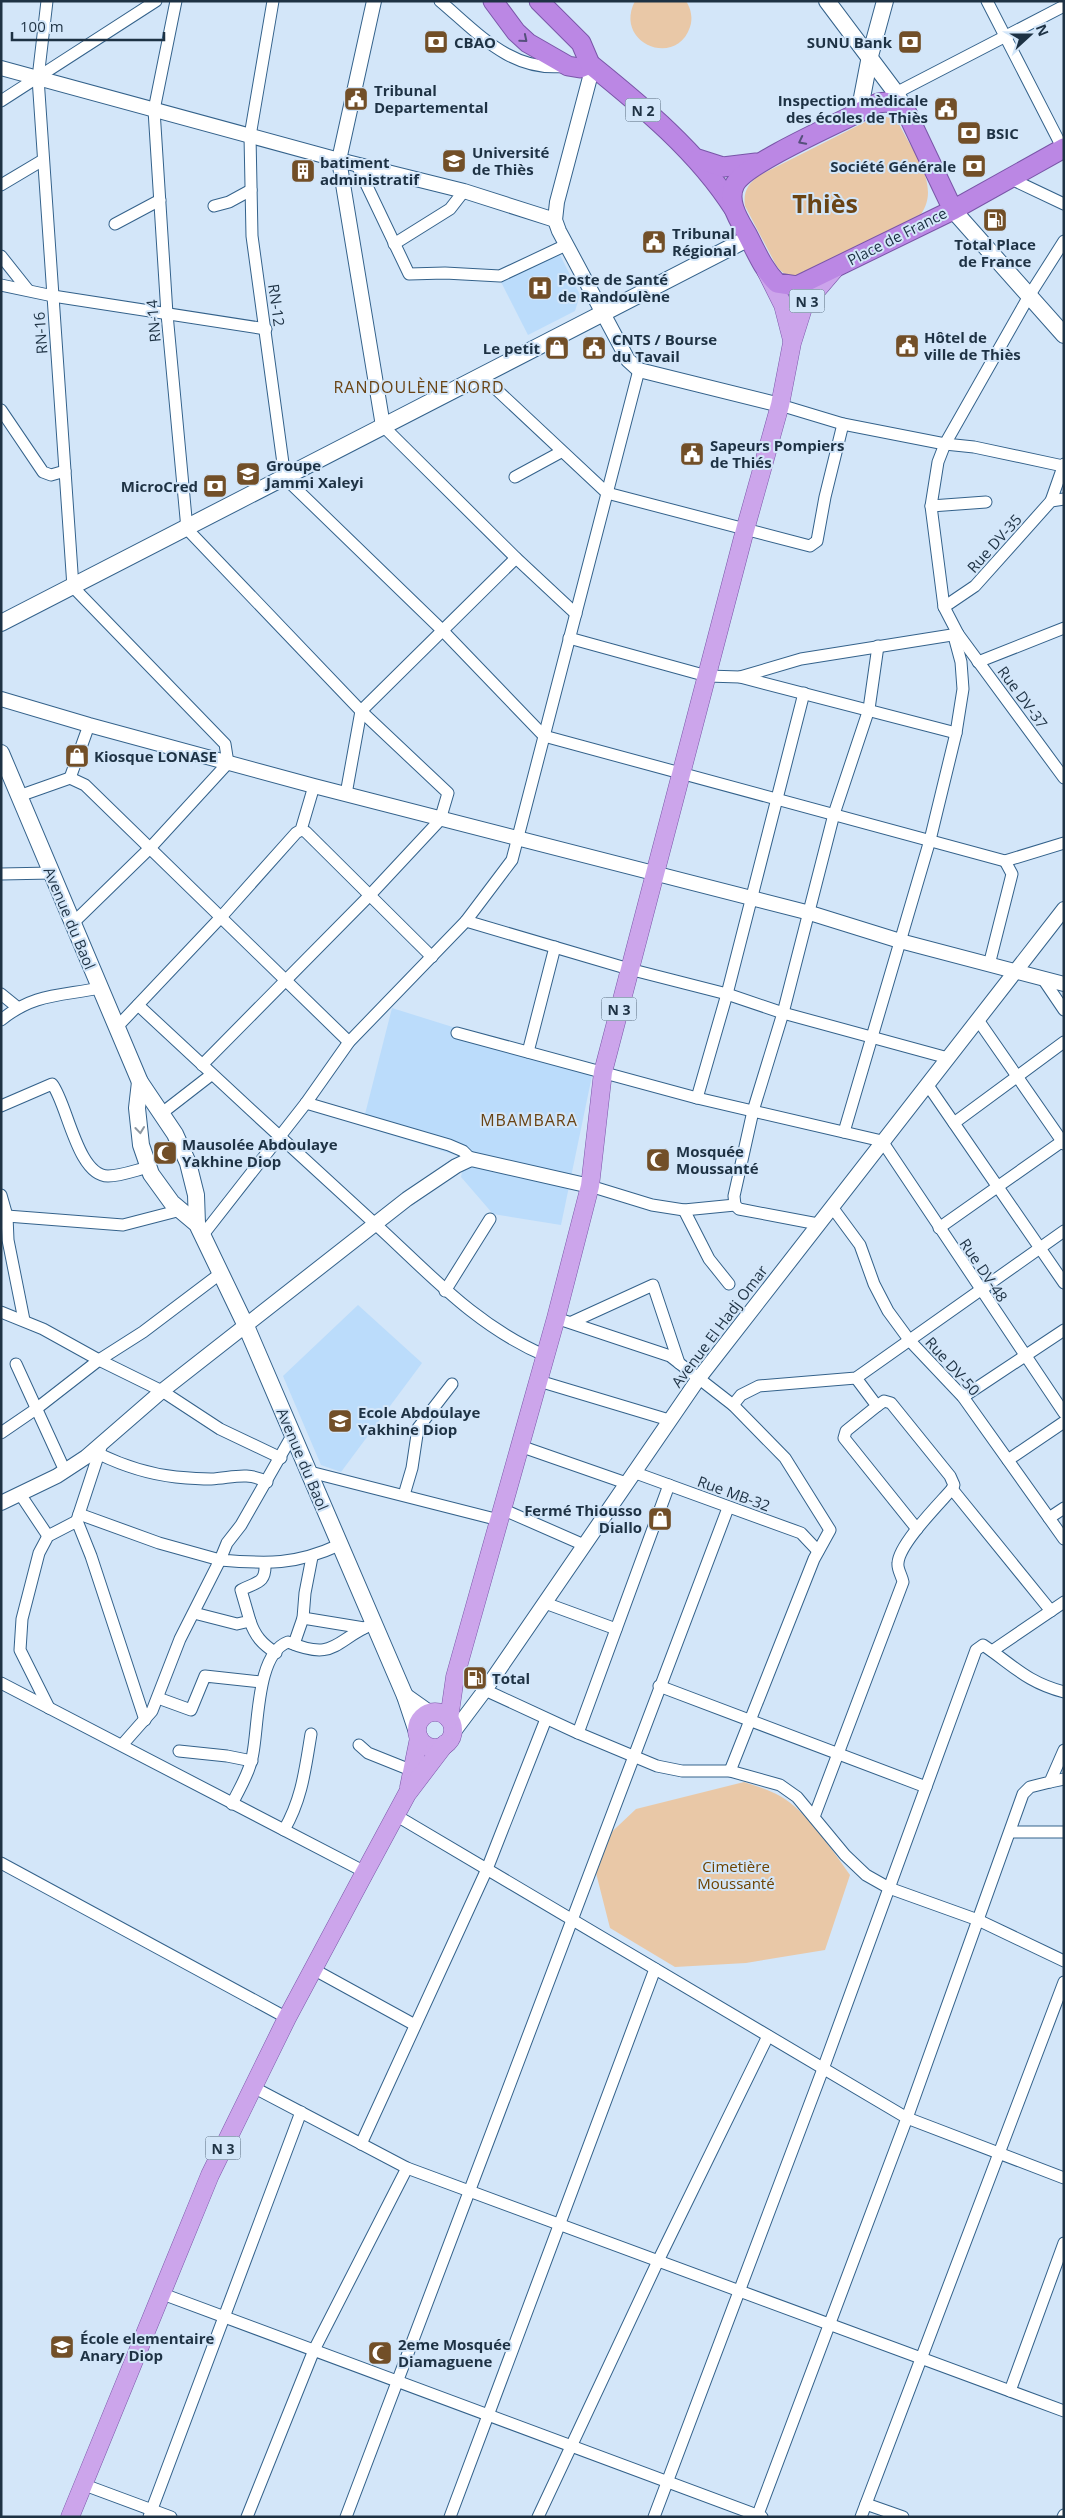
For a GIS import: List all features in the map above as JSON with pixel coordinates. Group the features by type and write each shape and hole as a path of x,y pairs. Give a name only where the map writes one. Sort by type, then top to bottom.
{"highway":[{"path":"493,1 522,37 568,66 580,68 592,65"},
{"name":"N 2","path":"539,1 581,43 592,65 696,157 713,176 736,212"},
{"path":"878,103 894,103 907,113"},
{"name":"Place de France","path":"878,103 760,162 735,184 733,192 736,212 763,265 777,283 792,286 806,284 953,210 907,113"},
{"path":"953,210 1063,149"},
{"name":"N 2","path":"696,157 723,168 760,162"}],"main road":[{"path":"828,1 870,56 896,93 907,113"},
{"path":"859,113 870,56 885,1"},
{"path":"953,210 1064,335"},
{"path":"1,623 20,615 749,238"},
{"name":"N 3","path":"763,265 783,305 792,343"},
{"name":"N 3","path":"70,2517 160,2293 210,2175 287,2018 365,1872 408,1794 449,1730 454,1677 546,1356 564,1320 590,1186 603,1072 745,530 780,405 792,343 804,305 836,268"},
{"path":"1,630 20,615"},
{"name":"Avenue du Baol","path":"1,753 140,1082 175,1134 188,1163 196,1195 200,1230"},
{"name":"Avenue du Baol","path":"140,1082 137,1108 141,1145 151,1174 172,1203 200,1230 246,1326 310,1472 368,1626 405,1696 418,1735"},
{"name":"N 3","path":"429,1713 454,1677"},
{"path":"405,1696 429,1713 440,1713 449,1730 440,1747 428,1746 418,1735 420,1720 429,1713"},
{"name":"N 3","path":"408,1794 418,1735"}],"street":[{"name":"RN-16","path":"47,1 38,78 73,587"},
{"name":"RN-14","path":"176,1 154,110 167,314 187,529"},
{"name":"RN-12","path":"273,1 250,136 252,236 285,478"},
{"path":"374,1 339,160 383,426 516,558 576,614"},
{"path":"440,1 509,57 536,67 548,69 568,66"},
{"path":"987,1 1063,149"},
{"path":"1,101 151,3"},
{"path":"878,103 1064,6"},
{"path":"592,65 557,202 556,220 566,245 628,360 640,370 780,405 843,424 1064,465 1051,502"},
{"path":"1,68 357,165 464,191 556,220"},
{"path":"1,185 44,160"},
{"path":"357,165 409,274 473,273 491,277 500,276 566,245"},
{"path":"1009,178 1064,204"},
{"path":"214,206 229,202 251,190"},
{"path":"394,244 450,209 464,191"},
{"path":"115,224 160,200"},
{"path":"844,1132 930,840 956,733 963,689 956,635 944,607 931,506 938,462 945,444 1029,296 1064,241"},
{"path":"1,256 28,290"},
{"path":"1,285 53,296 266,329"},
{"path":"200,1230 280,1137 349,1042 466,921 512,860 640,370"},
{"path":"482,376 561,452 607,493 810,546 816,541 843,424"},
{"path":"1,410 43,472 50,475 65,471"},
{"path":"515,477 561,452"},
{"path":"285,478 443,631 544,736 1005,861 1064,843"},
{"path":"1051,502 1064,499"},
{"path":"931,506 986,502"},
{"name":"Rue DV-35","path":"944,607 975,586 1051,502"},
{"path":"187,529 361,711 448,794 440,820 370,895 202,1065"},
{"path":"346,794 361,711 516,558"},
{"path":"73,587 225,744 228,763"},
{"path":"978,662 1064,628"},
{"path":"740,677 802,660 878,646 956,635"},
{"name":"Rue DV-37","path":"956,635 1064,778"},
{"path":"569,638 707,676 740,677 956,733"},
{"path":"818,1224 739,1209 735,1205 734,1196 753,1112 810,913 834,814 869,709 878,646"},
{"path":"697,1098 727,994 804,693"},
{"path":"1,699 440,820 810,913 900,941 1064,984"},
{"path":"70,778 90,725"},
{"path":"73,923 151,847 228,763"},
{"path":"18,796 70,778 85,785 222,916 349,1042"},
{"path":"116,1026 138,1005 222,916 296,833 301,830 314,786"},
{"path":"301,830 306,832 432,957"},
{"path":"989,965 1012,874 1005,861"},
{"path":"1,874 52,873"},
{"name":"Avenue El Hadj Omar","path":"449,1730 466,1714 485,1690 699,1378 1064,909"},
{"path":"466,921 629,969 727,994 782,1013 948,1058"},
{"path":"528,1052 554,947"},
{"path":"1043,979 1064,1010"},
{"path":"1,1020 17,1007 42,997 65,995 100,988"},
{"path":"1,994 17,1007"},
{"path":"138,1005 211,1075 377,1225 445,1291 500,1332 522,1346 546,1356"},
{"path":"939,1228 1063,1142 978,1020"},
{"path":"457,1033 697,1098 882,1141"},
{"path":"954,1123 1064,1042"},
{"path":"162,1113 211,1075"},
{"path":"1,1106 52,1084 81,1154 98,1173 106,1176 149,1167"},
{"path":"927,1084 1064,1283"},
{"path":"306,1103 449,1145 463,1151 471,1159 590,1186 652,1205 684,1210 735,1205"},
{"name":"Rue DV-48","path":"882,1141 1064,1413"},
{"path":"1,1503 65,1471 101,1448 162,1390 439,1177 471,1159"},
{"path":"1,1195 8,1216 4,1242 24,1320"},
{"name":"Rue DV-50","path":"832,1207 860,1246 881,1299 910,1341 963,1397 1064,1539"},
{"path":"8,1216 123,1225 181,1210"},
{"path":"684,1210 709,1259 729,1284"},
{"path":"445,1291 490,1219"},
{"path":"733,1406 741,1395 760,1386 856,1378 1064,1231"},
{"path":"1,1433 36,1409 60,1388 99,1360 144,1332 221,1274"},
{"path":"564,1320 653,1285 667,1320 679,1363"},
{"path":"1,1312 24,1320 99,1360 162,1390 220,1429 281,1458"},
{"path":"564,1320 670,1356 699,1378 733,1406 784,1458 828,1524 829,1534 818,1551 730,1771"},
{"path":"963,1397 1064,1330"},
{"path":"16,1364 65,1471"},
{"path":"856,1378 877,1406"},
{"path":"539,1381 669,1420"},
{"path":"404,1495 412,1468 418,1428 452,1384"},
{"path":"814,1817 840,1754 903,1582 898,1562 917,1529 954,1485 950,1476 891,1403 884,1401 846,1431 844,1438 917,1529"},
{"path":"1008,1460 1064,1422"},
{"path":"122,1745 145,1720 158,1698 176,1648 228,1543 281,1458 293,1434"},
{"name":"Rue MB-32","path":"520,1446 630,1477 669,1485 728,1508 802,1533 818,1551"},
{"path":"101,1448 136,1470 176,1477 212,1479 238,1474 256,1476 266,1482"},
{"path":"101,1448 78,1518 145,1720"},
{"path":"310,1472 404,1495 500,1514 584,1545"},
{"path":"578,1733 669,1485"},
{"path":"952,1489 1051,1611"},
{"path":"20,1494 48,1536"},
{"path":"346,2517 632,1755 728,1508"},
{"path":"1049,1518 1064,1508"},
{"path":"49,1708 20,1650 24,1608 40,1553 48,1536 78,1518 159,1544 220,1560 265,1564 312,1557 339,1545"},
{"path":"294,1644 304,1618 305,1593 312,1557"},
{"path":"265,1564 266,1575 263,1580 241,1590 256,1636 265,1646 276,1652"},
{"path":"544,1603 616,1629"},
{"path":"992,1651 1051,1611 1063,1607"},
{"path":"194,1613 237,1624 250,1621"},
{"path":"304,1618 368,1626"},
{"path":"232,1804 252,1761 256,1743 261,1682 276,1652 286,1642 312,1650 332,1649 368,1626"},
{"path":"654,2517 823,2069 976,1650 983,1645 1018,1672 1037,1683 1064,1692"},
{"path":"158,1698 191,1710 205,1676 261,1682"},
{"path":"1,1683 365,1872"},
{"path":"660,1686 926,1787"},
{"path":"485,1690 546,1719 658,1766 682,1771 730,1771 780,1786 797,1797 845,1855 866,1875 889,1888 978,1920 1064,1961"},
{"path":"361,2144 487,1869 546,1719"},
{"path":"284,1830 296,1809 300,1795 311,1734"},
{"path":"359,1745 368,1753 413,1771"},
{"path":"1050,1782 1064,1750"},
{"path":"179,1751 227,1756 252,1761"},
{"path":"160,2293 759,2516 828,2324 907,2118 1011,1832 1023,1794 1030,1787 1064,1778"},
{"path":"397,1816 907,2118 1064,2178"},
{"path":"1011,1832 1064,1832"},
{"path":"1,1863 287,2018"},
{"path":"313,1969 415,2025"},
{"path":"450,2517 655,1969"},
{"path":"861,2517 1064,1982"},
{"path":"538,2517 573,2446 658,2261 768,2036"},
{"path":"253,2087 407,2168 1064,2411"},
{"path":"151,2513 301,2112"},
{"path":"247,2517 314,2350 407,2168"},
{"path":"1010,2392 1064,2243"},
{"path":"82,2484 151,2513 171,2517"},
{"path":"866,2504 903,2517"}],"shaded area":[{"name":"Poste de Santé de Randoulène","path":"559,253 580,295 575,311 528,335 500,280"},
{"path":"392,1008 593,1071 561,1225 493,1214 461,1177 465,1158 362,1126"},
{"name":"Ecole Abdoulaye Yakhine Diop","path":"358,1305 422,1363 341,1472 321,1465 283,1376"}],"green space":[{"path":"635,1 686,1 690,10 691,20 690,27 683,40 672,47 661,48 649,46 639,39 632,29 630,16"},
{"path":"879,115 894,119 900,126 923,169 928,192 921,214 801,276 790,276 784,273 776,265 745,206 745,196 751,182 758,176"},
{"name":"Cimetière Moussanté","path":"744,1782 767,1790 790,1802 809,1821 836,1854 850,1875 825,1950 746,1963 675,1967 610,1928 596,1873 600,1843 636,1809"}],"place":[{"name":"CBAO","path":"436,42"},
{"name":"SUNU Bank","path":"910,42"},
{"name":"Tribunal Departemental","path":"356,99"},
{"name":"Inspection mèdicale des écoles de Thiès","path":"946,109"},
{"name":"BSIC","path":"969,133"},
{"name":"Université de Thiès","path":"454,161"},
{"name":"Société Générale","path":"974,166"},
{"name":"batiment administratif","path":"303,171"},
{"name":"Total Place de France","path":"995,220"},
{"name":"Tribunal Régional","path":"654,242"},
{"name":"Poste de Santé de Randoulène","path":"540,288"},
{"name":"Hôtel de ville de Thiès","path":"907,346"},
{"name":"Le petit","path":"557,348"},
{"name":"CNTS / Bourse du Tavail","path":"594,348"},
{"name":"Sapeurs Pompiers de Thiés","path":"692,454"},
{"name":"Groupe Jammi Xaleyi","path":"248,474"},
{"name":"MicroCred","path":"215,486"},
{"name":"Kiosque LONASE","path":"77,756"},
{"name":"Mausolée Abdoulaye Yakhine Diop","path":"165,1153"},
{"name":"Mosquée Moussanté","path":"658,1160"},
{"name":"Ecole Abdoulaye Yakhine Diop","path":"340,1421"},
{"name":"Fermé Thiousso Diallo","path":"660,1519"},
{"name":"Total","path":"475,1678"},
{"name":"École elementaire Anary Diop","path":"62,2347"},
{"name":"2eme Mosquée Diamaguene","path":"380,2353"}],"district":[{"name":"Thiès","path":"825,203"},
{"name":"RANDOULÈNE NORD","path":"419,387"},
{"name":"MBAMBARA","path":"529,1120"}]}
